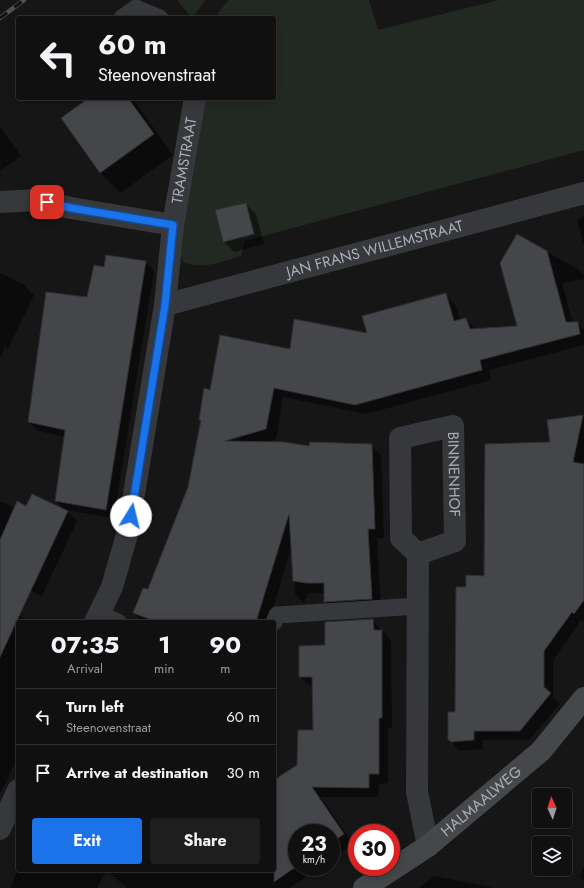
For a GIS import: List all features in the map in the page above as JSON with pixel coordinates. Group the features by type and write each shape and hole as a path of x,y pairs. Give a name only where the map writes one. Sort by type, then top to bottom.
{"street":[{"name":"TRAMSTRAAT","path":"97,618 112,587 128,531 165,305 173,225 195,100"},
{"name":"JAN FRANS WILLEMSTRAAT","path":"165,305 584,193"},
{"path":"0,202 37,200 71,208 173,225"},
{"name":"BINNENHOF","path":"453,426 455,542 418,554 401,538 400,438 453,426"},
{"path":"418,554 417,792 428,846"},
{"name":"HALMAALWEG","path":"364,888 428,846 542,751 584,698"},
{"path":"0,829 16,794"}],"lane":[{"path":"125,16 136,8 155,16"},
{"path":"275,620 277,615 418,606"},
{"path":"97,618 108,620"}],"shaded area":[{"path":"177,0 206,0 194,16 190,16"},
{"path":"229,0 369,0 378,30 499,0 584,0 584,150 245,241 241,256 219,263 198,265 183,262 178,246 203,100 276,100 276,16 217,16 218,13"}],"building":[{"path":"86,100 129,100 154,134 100,173 61,118"},
{"path":"246,203 254,234 223,242 215,210"},
{"path":"517,234 547,251 566,322 578,322 580,334 480,360 482,370 355,405 274,388 266,429 225,441 284,442 309,446 310,442 372,444 375,529 368,529 372,599 324,602 324,583 293,581 289,514 257,620 152,620 133,613 143,588 148,589 188,487 201,420 199,420 204,388 210,390 220,335 290,349 294,319 367,333 362,316 446,293 454,321 466,318 470,329 517,326 500,263"},
{"path":"106,255 146,261 106,510 55,501 65,430 28,422 46,292 87,297 94,265 104,267"},
{"path":"583,415 573,462 584,464 584,600 574,614 572,612 544,651 544,687 551,693 520,731 474,731 474,740 450,742 450,740 448,740 448,712 455,712 456,587 466,587 466,575 484,576 485,444 550,442 547,420"},
{"path":"32,494 68,511 0,657 0,540 17,501 26,506"},
{"path":"373,619 374,630 382,630 382,718 379,718 379,774 369,774 369,788 312,787 337,824 288,824 288,872 274,882 274,872 276,872 276,779 297,765 298,730 313,730 312,677 299,677 299,646 325,645 325,622"},
{"path":"340,828 344,834 340,837"}],"railway":[{"path":"0,18 24,0"}],"route":[{"path":"47,202 71,208 173,225 165,305 131,516"}]}
